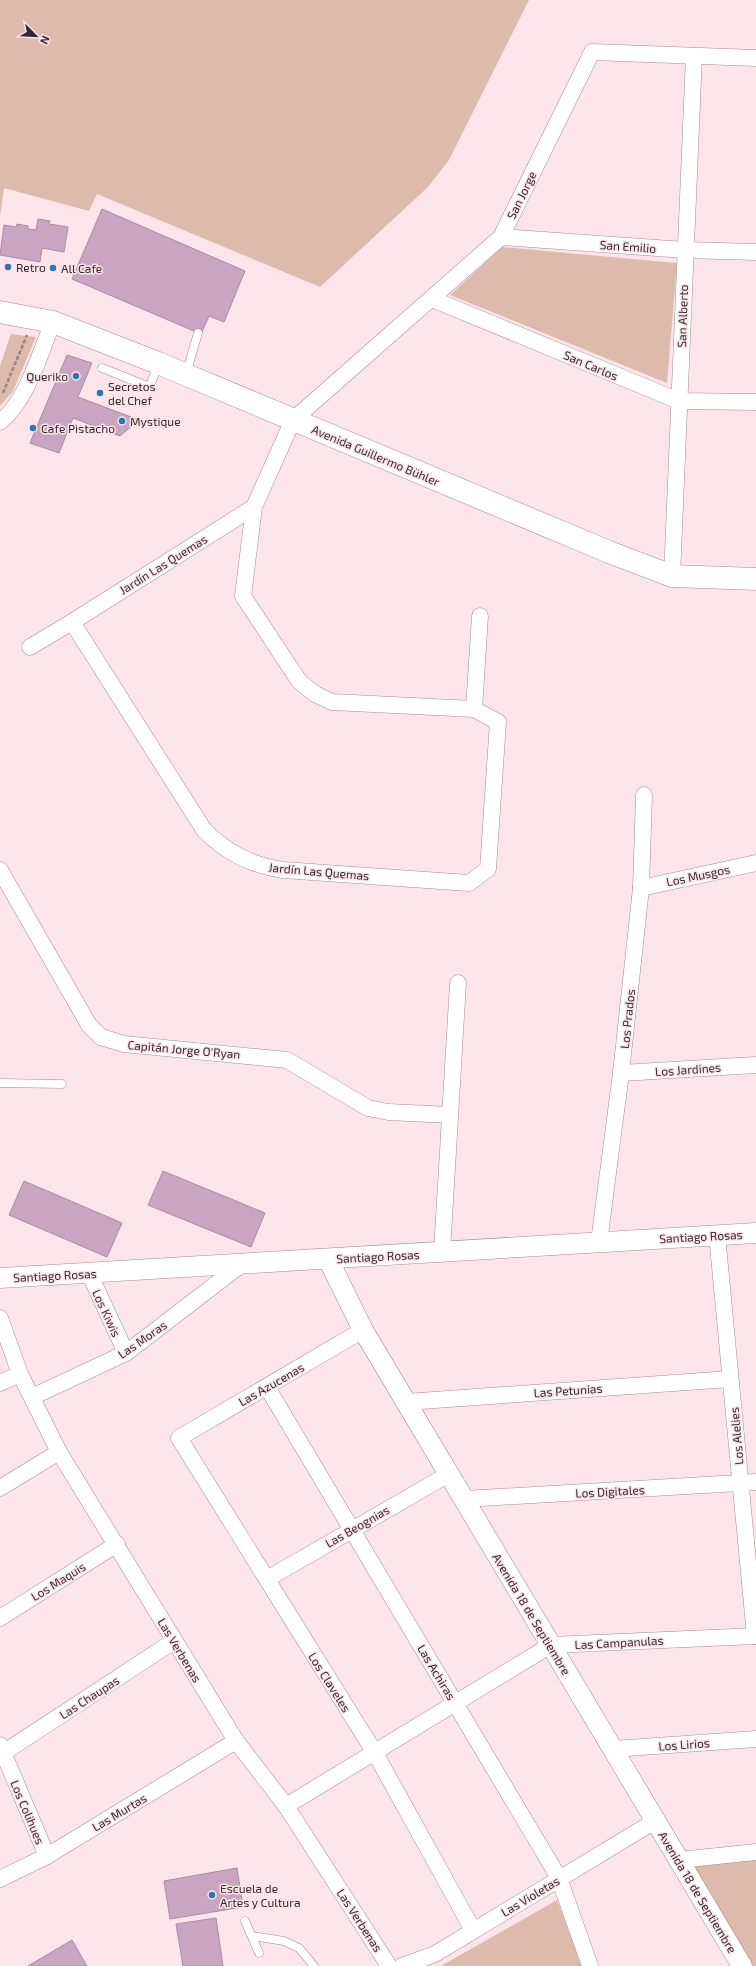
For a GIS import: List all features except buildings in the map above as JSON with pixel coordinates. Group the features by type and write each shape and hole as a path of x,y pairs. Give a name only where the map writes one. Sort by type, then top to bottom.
{"main road":[{"name":"Avenida Guillermo Bühler","path":"0,312 53,322 158,363 609,552 672,576 756,578"}],"street":[{"name":"San Jorge","path":"293,420 432,299 501,236 592,52 756,58"},
{"name":"San Alberto","path":"672,576 694,56"},
{"name":"San Emilio","path":"501,236 685,250 756,252"},
{"name":"San Carlos","path":"432,299 679,401 756,402"},
{"path":"0,422 12,410 25,391 53,322"},
{"name":"Jardín Las Quemas","path":"72,622 204,830 226,850 239,857 268,868 470,883 488,869 498,722 474,709 332,702 323,699 306,688 299,681 243,596 254,507 293,420"},
{"name":"Jardín Las Quemas","path":"30,647 254,507"},
{"path":"474,709 480,616"},
{"name":"Los Prados","path":"600,1242 621,1073 641,888 644,795"},
{"name":"Los Musgos","path":"641,888 756,863"},
{"name":"Capitán Jorge O'Ryan","path":"0,870 89,1025 101,1038 114,1042 287,1060 368,1108 388,1112 450,1115"},
{"path":"442,1252 458,983"},
{"name":"Los Jardines","path":"621,1073 756,1065"},
{"name":"Santiago Rosas","path":"0,1278 756,1233"},
{"name":"Los Alelies","path":"717,1235 755,1636"},
{"name":"Avenida 18 de Septiembre","path":"328,1259 363,1330 742,1966"},
{"name":"Las Moras","path":"32,1398 126,1353 242,1264"},
{"name":"Los Kiwis","path":"88,1273 126,1353"},
{"name":"Las Verbenas","path":"0,1318 20,1374 59,1452 236,1741 286,1806 389,1966"},
{"name":"Las Azucenas","path":"179,1438 363,1330"},
{"path":"0,1383 20,1374"},
{"name":"Las Petunias","path":"406,1402 730,1379"},
{"name":"Las Achiras","path":"267,1387 558,1878 590,1966"},
{"name":"Los Claveles","path":"179,1438 375,1753 473,1930"},
{"path":"0,1488 59,1452"},
{"name":"Las Beognias","path":"267,1579 449,1474"},
{"name":"Los Digitales","path":"464,1499 756,1482"},
{"name":"Los Maquis","path":"0,1618 116,1544"},
{"name":"Las Campanulas","path":"286,1806 551,1645 755,1636"},
{"name":"Las Chaupas","path":"2,1749 174,1641"},
{"name":"Los Lirios","path":"613,1749 756,1739"},
{"name":"Las Murtas","path":"0,1879 47,1856 236,1741"},
{"name":"Los Colihues","path":"2,1749 47,1856"},
{"name":"Las Violetas","path":"402,1966 435,1954 558,1878 655,1821"},
{"path":"679,1860 756,1852"}],"lane":[{"path":"186,374 198,333"},
{"path":"102,368 150,387 158,363"},
{"path":"0,1083 62,1084"},
{"path":"245,1921 259,1953"},
{"path":"252,1936 284,1941 299,1948 314,1966"}],"path":[{"path":"0,398 28,332"}],"shaded area":[{"path":"0,0 529,0 449,160 428,187 320,287 97,194 89,211 4,188 0,217"},
{"path":"502,247 677,263 667,383 450,295"},
{"path":"11,334 36,337 13,391 0,406 0,366"},
{"path":"756,1859 756,1966 750,1966 692,1866"},
{"path":"557,1900 582,1966 441,1966"}],"place":[{"name":"Retro","path":"8,267"},
{"name":"All Cafe","path":"53,268"},
{"name":"Queriko","path":"76,376"},
{"name":"Secretos del Chef","path":"100,393"},
{"name":"Mystique","path":"122,421"},
{"name":"Cafe Pistacho","path":"33,428"},
{"name":"Escuela de Artes y Cultura","path":"212,1895"}]}
